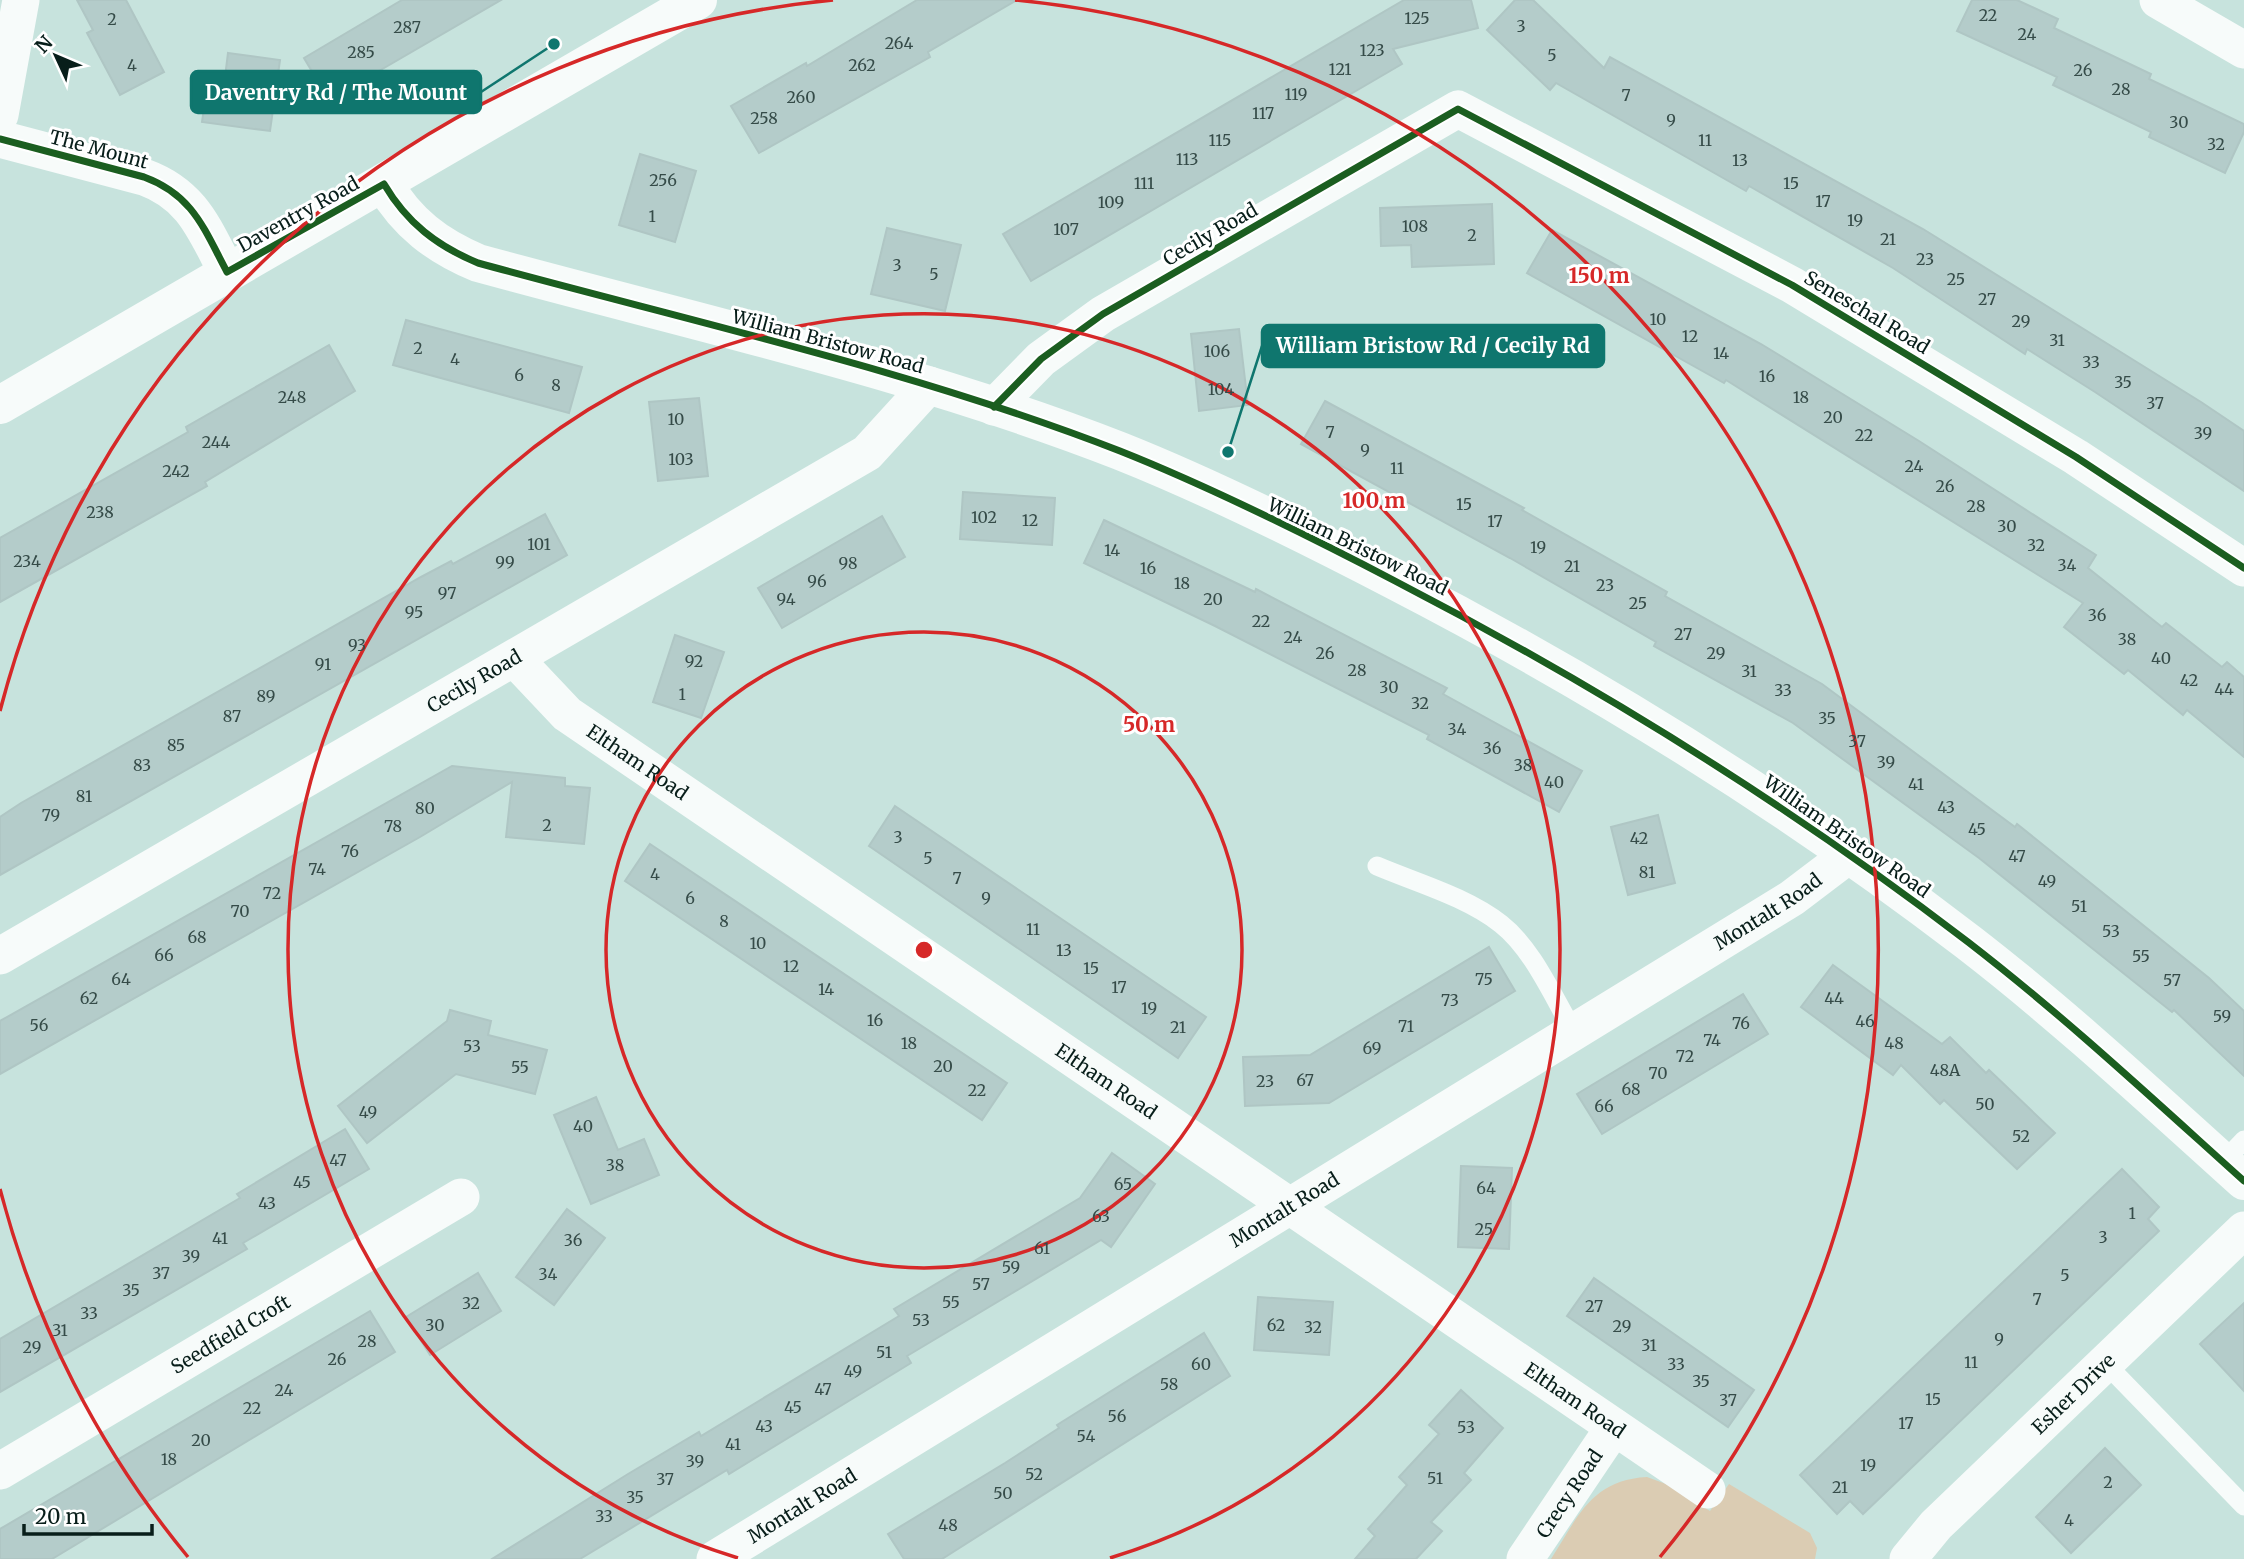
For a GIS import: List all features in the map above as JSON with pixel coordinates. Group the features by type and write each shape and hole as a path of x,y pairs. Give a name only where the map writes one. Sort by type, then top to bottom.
{"street":[{"path":"0,115 21,0"},
{"name":"Daventry Road","path":"0,405 698,0"},
{"path":"2158,0 2244,50"},
{"name":"Cecily Road","path":"993,407 1041,359 1103,314 1458,109"},
{"name":"Seneschal Road","path":"1458,109 1792,285 2076,457 2244,568"},
{"name":"The Mount","path":"0,139 144,177 167,186 189,205 227,272"},
{"name":"William Bristow Road","path":"384,184 405,213 428,236 478,263 929,385 993,407 1146,463 1315,540 1495,633 1668,733 1850,854 1983,954 2237,1161"},
{"name":"Cecily Road","path":"0,956 867,453 929,385"},
{"name":"Eltham Road","path":"515,659 566,714 1707,1490"},
{"name":"Montalt Road","path":"715,1559 1792,898 1850,854"},
{"name":"Seedfield Croft","path":"0,1471 461,1197"},
{"name":"Esher Drive","path":"1908,1559 1936,1525 2244,1230"},
{"name":"Crecy Road","path":"1525,1559 1614,1427"}],"lane":[{"path":"1377,866 1467,905 1500,923 1518,942 1574,1032"},
{"path":"2105,1363 2244,1506"}],"shaded area":[{"path":"1647,1477 1666,1484 1710,1511 1729,1484 1810,1533 1817,1548 1815,1559 1551,1559 1578,1515 1599,1493 1612,1485"}],"building":[{"path":"77,0 126,0 164,72 120,95 87,33 93,30"},
{"path":"402,0 501,0 329,100 304,58"},
{"path":"917,0 1017,0 928,52 930,57 759,153 731,106 806,63 807,66"},
{"path":"1404,0 1471,0 1478,28 1393,49 1402,64 1031,281 1003,234"},
{"path":"1515,0 1533,0 1604,68 1610,57 1923,229 2201,402 2244,431 2244,491 2095,392 2027,349 2025,354 1893,268 1749,186 1746,191 1556,83 1550,90 1487,30"},
{"path":"1972,0 2017,0 2058,19 2054,28 2151,74 2149,79 2244,124 2244,132 2225,173 2149,137 2151,132 2053,85 2057,77 1957,31"},
{"path":"228,53 280,60 270,131 202,122 209,75 225,77"},
{"path":"640,154 696,171 675,242 619,225"},
{"path":"1492,204 1494,264 1412,267 1411,245 1381,246 1380,208"},
{"path":"887,228 961,245 945,311 871,294"},
{"path":"1552,230 1761,344 1919,441 2096,555 2088,568 2162,627 2166,623 2222,667 2227,662 2244,677 2244,757 2187,710 2183,715 2128,670 2124,674 2064,627 2083,603 1726,380 1724,383 1527,273"},
{"path":"406,320 582,367 569,413 393,365"},
{"path":"1239,329 1248,405 1199,411 1191,334"},
{"path":"329,345 355,391 205,482 207,486 0,602 0,538 188,432 186,427"},
{"path":"699,398 708,476 658,481 649,402"},
{"path":"1325,401 1524,508 1522,510 1667,592 1665,596 1822,684 2015,827 2017,824 2209,978 2244,1011 2244,1076 2174,1010 2172,1012 1979,858 1793,723 1654,646 1656,642 1510,558 1301,444"},
{"path":"963,492 1055,498 1052,545 960,539"},
{"path":"545,514 567,555 0,875 0,817 21,803 421,577 451,561 453,564"},
{"path":"882,516 905,557 782,628 758,588"},
{"path":"1104,520 1255,592 1256,589 1447,688 1443,694 1582,771 1559,812 1427,739 1429,735 1084,563"},
{"path":"675,635 724,652 701,718 653,702"},
{"path":"452,766 565,778 565,786 590,788 584,844 506,837 512,782 420,837 0,1074 0,1021"},
{"path":"895,806 1206,1017 1178,1058 869,846"},
{"path":"1658,815 1675,883 1628,895 1611,827"},
{"path":"650,844 1007,1083 982,1120 625,881"},
{"path":"1489,947 1515,991 1329,1103 1245,1106 1243,1057 1310,1055"},
{"path":"1833,965 1942,1044 1950,1037 1986,1073 1989,1070 2055,1133 2017,1169 1944,1100 1940,1104 1901,1065 1893,1075 1801,1007"},
{"path":"1743,994 1768,1034 1602,1134 1577,1094"},
{"path":"450,1010 491,1021 488,1035 547,1050 535,1094 456,1074 367,1143 338,1106 447,1021"},
{"path":"596,1097 618,1150 644,1139 659,1175 591,1204 554,1115"},
{"path":"345,1129 369,1169 243,1243 247,1249 0,1392 0,1339 240,1198 237,1194"},
{"path":"1112,1153 1155,1184 1111,1247 1101,1240 907,1356 911,1363 729,1474 727,1470 580,1559 492,1559 628,1474 699,1432 701,1436 899,1316 894,1309 1080,1198"},
{"path":"1461,1166 1512,1168 1509,1249 1458,1247"},
{"path":"2122,1169 2159,1207 2148,1219 2159,1231 1863,1514 1850,1501 1837,1514 1800,1475"},
{"path":"567,1209 605,1238 554,1305 516,1277"},
{"path":"478,1273 501,1311 430,1355 406,1317"},
{"path":"1594,1278 1754,1390 1728,1427 1567,1316"},
{"path":"1258,1297 1333,1302 1329,1355 1254,1350"},
{"path":"2244,1303 2244,1391 2200,1344"},
{"path":"370,1311 395,1352 52,1559 0,1559 0,1529"},
{"path":"1204,1333 1230,1376 942,1559 904,1559 888,1534 1005,1463 1059,1428 1057,1425"},
{"path":"1461,1390 1503,1428 1464,1473 1471,1480 1431,1522 1442,1531 1416,1559 1355,1559 1375,1536 1368,1529 1407,1485 1399,1477 1439,1434 1429,1425"},
{"path":"2105,1448 2141,1485 2071,1553 2036,1517"}],"cycle path":[{"path":"994,407 1041,359 1103,314 1458,109 1792,285 2076,457 2244,568"},
{"path":"0,139 144,177 161,184 174,193 195,215 227,272 384,184 424,232 449,249 478,263 882,371 1042,422 1155,465 1224,496 1361,563 1544,662 1689,749 1831,842 2004,970 2244,1181"}],"place":[{"name":"Daventry Rd / The Mount","path":"554,44"},
{"name":"William Bristow Rd / Cecily Rd","path":"1228,452"}]}
